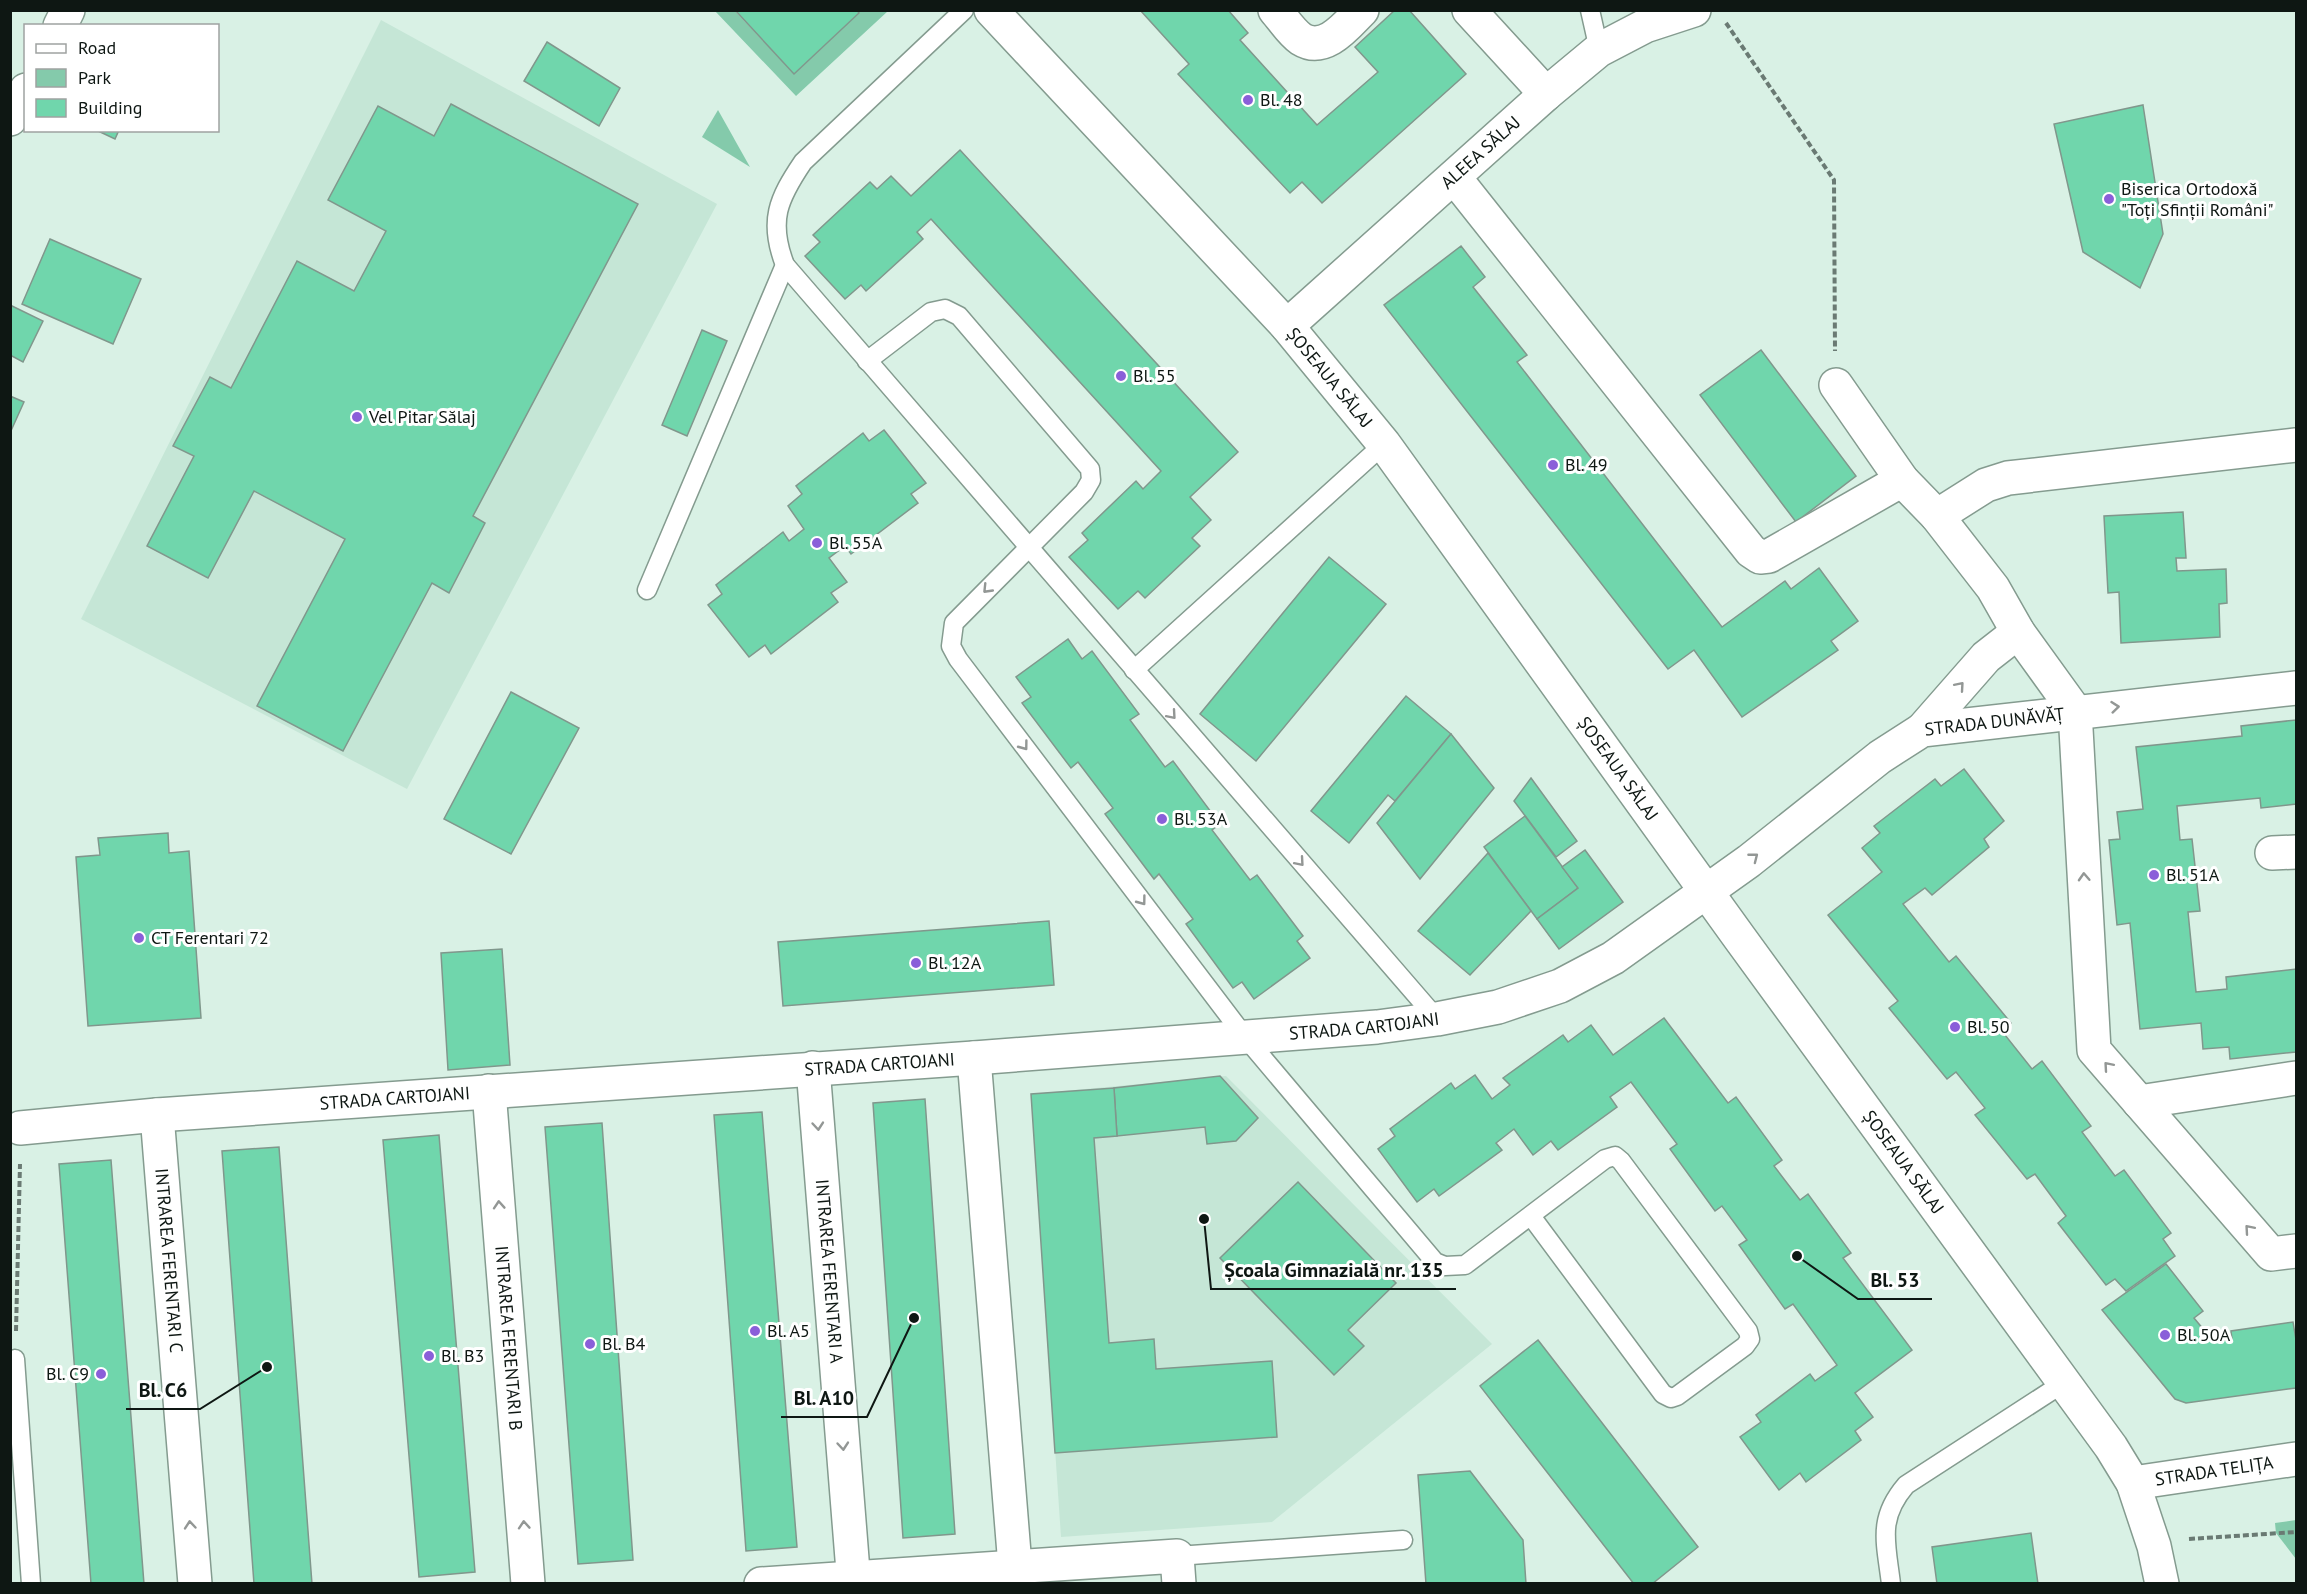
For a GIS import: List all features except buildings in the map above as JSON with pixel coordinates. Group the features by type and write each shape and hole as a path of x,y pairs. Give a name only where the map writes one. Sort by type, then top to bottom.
{"street":[{"path":"61,24 68,10"},
{"name":"ȘOSEAUA SĂLAJ","path":"991,10 1287,326 1384,444 1738,937 2112,1447 2133,1483 2152,1542 2162,1584"},
{"path":"1275,10 1302,39 1317,44 1331,39 1362,10"},
{"path":"1469,10 1546,94"},
{"name":"ALEEA SĂLAJ","path":"1287,326 1546,94 1599,50 1635,30 1688,15"},
{"path":"10,119 24,94"},
{"path":"1454,177 1751,551 1760,557 1769,556 1902,480"},
{"path":"1836,385 1902,480 1937,516 1994,588 2018,632 2075,711 2094,1050 2271,1254 2296,1251"},
{"path":"1937,516 1986,485 2008,478 2296,445"},
{"path":"1922,730 1986,657 2018,632"},
{"name":"STRADA DUNĂVĂȚ","path":"1707,891 1749,861 1880,757 1922,730 2075,711 2296,688"},
{"name":"STRADA CARTOJANI","path":"20,1128 157,1115 974,1058 1377,1027 1437,1019 1498,1007 1560,986 1613,958 1707,891"},
{"path":"974,1058 1015,1566"},
{"name":"INTRAREA FERENTARI A","path":"813,1068 854,1580"},
{"path":"2139,1102 2296,1078"},
{"name":"INTRAREA FERENTARI B","path":"489,1091 528,1584"},
{"name":"INTRAREA FERENTARI C","path":"157,1115 195,1584"},
{"name":"STRADA TELIȚA","path":"2133,1483 2296,1459"},
{"path":"761,1584 854,1580 1015,1566 1178,1570"}],"lane":[{"path":"964,10 802,162 789,182 777,215 775,233 785,265 1437,1019"},
{"path":"1590,10 1599,50"},
{"path":"647,590 785,265"},
{"path":"867,361 931,312 945,309 959,316 1090,469 1091,480 1084,492 954,623 951,646 958,659 1245,1037 1435,1262 1444,1266 1465,1265 1605,1159 1615,1156 1748,1331 1750,1339 1745,1346 1677,1396 1671,1398 1662,1394 1531,1216"},
{"path":"1134,670 1384,444"},
{"path":"15,1359 31,1584"},
{"path":"1890,1584 1885,1530 1887,1516 1894,1499 1906,1485 2065,1382"},
{"path":"1178,1570 1403,1540"}],"path":[{"path":"1688,15 1834,180 1836,385"},
{"path":"15,1359 20,1128"},
{"path":"2152,1542 2296,1532"}],"shaded area":[{"path":"381,20 717,204 407,789 81,619"},
{"path":"1226,1076 1492,1344 1272,1522 1061,1537 1031,1094"}],"green space":[{"path":"715,11 735,11 794,74 859,13 857,11 888,11 796,96"},
{"path":"718,110 750,167 702,137"},
{"path":"2296,1520 2296,1559 2276,1533 2275,1523"}],"place":[{"name":"Bl. 48","path":"1248,100"},
{"name":"Biserica Ortodoxă \"Toți Sfinții Români\"","path":"2109,199"},
{"name":"Bl. 55","path":"1121,376"},
{"name":"Vel Pitar Sălaj","path":"357,417"},
{"name":"Bl. 49","path":"1553,465"},
{"name":"Bl. 55A","path":"817,543"},
{"name":"Bl. 53A","path":"1162,819"},
{"name":"Bl. 51A","path":"2154,875"},
{"name":"CT Ferentari 72","path":"139,938"},
{"name":"Bl. 12A","path":"916,963"},
{"name":"Bl. 50","path":"1955,1027"},
{"name":"Școala Gimnazială nr. 135","path":"1204,1219"},
{"name":"Bl. 53","path":"1797,1256"},
{"name":"Bl. A10","path":"914,1318"},
{"name":"Bl. A5","path":"755,1331"},
{"name":"Bl. 50A","path":"2165,1335"},
{"name":"Bl. B4","path":"590,1344"},
{"name":"Bl. B3","path":"429,1356"},
{"name":"Bl. C6","path":"267,1367"},
{"name":"Bl. C9","path":"101,1374"}]}
